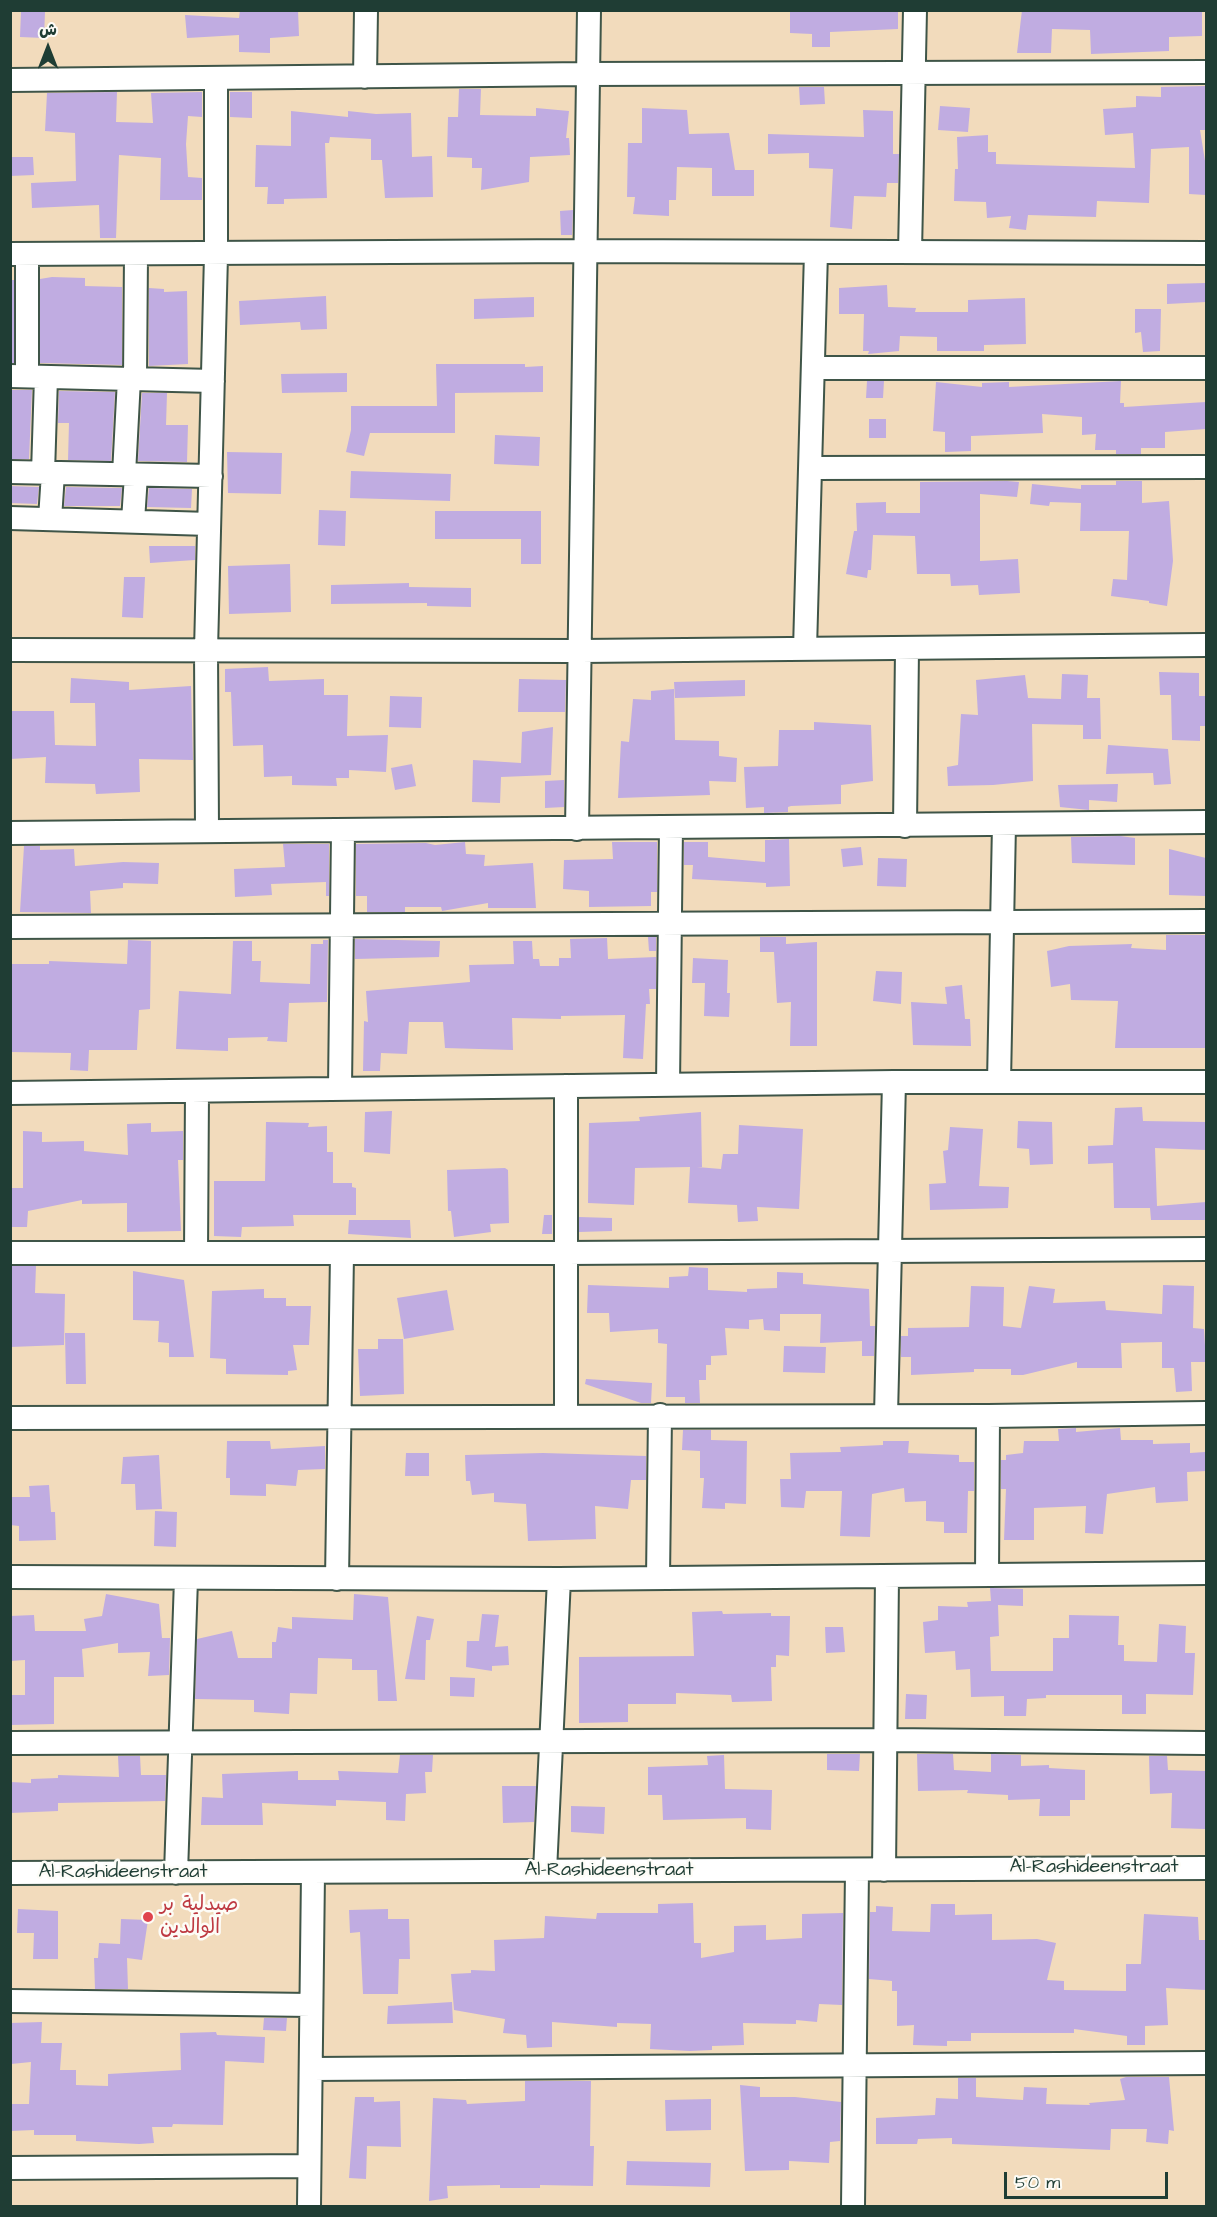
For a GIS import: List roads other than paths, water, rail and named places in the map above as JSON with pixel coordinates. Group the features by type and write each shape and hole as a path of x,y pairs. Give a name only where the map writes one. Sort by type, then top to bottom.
{"street":[{"path":"365,76 366,10"},
{"path":"577,829 589,10"},
{"path":"910,252 915,10"},
{"path":"10,80 587,74 1206,72"},
{"path":"207,830 206,650 216,255 216,79"},
{"path":"50,519 48,473 28,376 19,255 585,250 1206,253"},
{"path":"805,649 812,468 816,252"},
{"path":"133,521 130,475 136,255"},
{"path":"813,368 1206,368"},
{"path":"28,376 213,381"},
{"path":"812,468 1206,467"},
{"path":"10,472 211,476"},
{"path":"10,518 209,524"},
{"path":"10,650 581,651 1206,645"},
{"path":"905,826 907,649"},
{"path":"10,833 1206,822"},
{"path":"999,1082 1004,824"},
{"path":"668,1085 671,827"},
{"path":"340,1088 343,831"},
{"path":"10,927 1206,921"},
{"path":"886,1415 894,1082"},
{"path":"10,1093 894,1082 1206,1082"},
{"path":"566,1086 566,1417"},
{"path":"196,1253 197,1091"},
{"path":"10,1253 342,1254 1206,1249"},
{"path":"336,1579 337,1418 342,1254"},
{"path":"10,1418 988,1416 1206,1413"},
{"path":"658,1578 660,1415"},
{"path":"987,1575 988,1416"},
{"path":"10,1577 559,1579 1206,1573"},
{"path":"884,1870 886,1576"},
{"path":"176,1873 186,1579"},
{"path":"545,1871 559,1579"},
{"path":"10,1743 886,1740 1206,1743"},
{"name":"Al-Rashideenstraat","path":"10,1873 1206,1868"},
{"path":"854,2206 857,1870"},
{"path":"309,2206 313,1873"},
{"path":"10,2001 311,2005"},
{"path":"312,2069 1206,2063"},
{"path":"10,2168 308,2166"}],"place":[{"name":"صيدلية بر الوالدين","path":"148,1917"}]}
